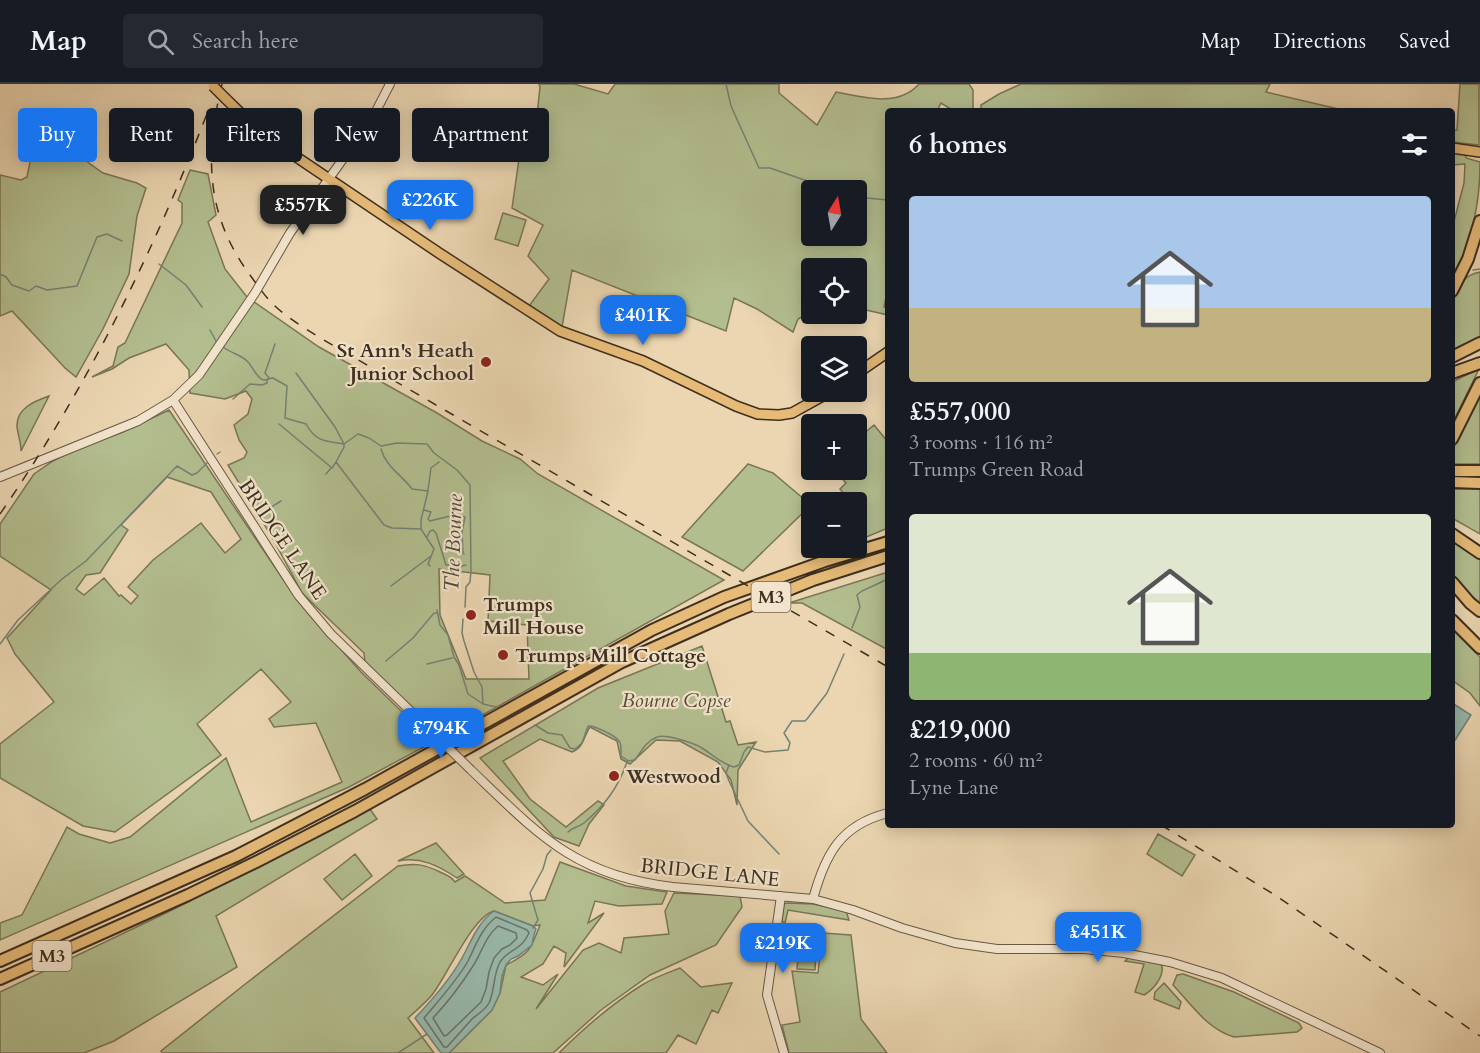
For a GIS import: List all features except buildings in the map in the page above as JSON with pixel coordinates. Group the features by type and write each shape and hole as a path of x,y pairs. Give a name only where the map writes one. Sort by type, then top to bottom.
{"highway":[{"path":"1455,285 1468,259 1480,221"},
{"path":"1455,356 1480,343"},
{"path":"1455,372 1480,363"},
{"path":"1455,433 1480,383"},
{"path":"1455,471 1480,471"},
{"path":"1455,483 1480,483"},
{"path":"1455,536 1480,553"},
{"name":"M3","path":"0,961 246,850 365,789 652,630 724,597 825,561 885,543"},
{"name":"M3","path":"0,979 188,895 355,812 622,662 729,614 813,580 885,557"},
{"path":"1455,586 1480,611"},
{"path":"1455,622 1480,648"}],"main road":[{"path":"212,85 261,132 541,319 573,337 645,362 736,406 758,414 792,413 812,402"},
{"path":"1455,148 1480,152"},
{"path":"867,366 885,354"}],"street":[{"path":"0,477 138,421 173,400 204,369 255,293 290,233 373,117 390,84"},
{"name":"BRIDGE LANE","path":"173,400 299,597 331,634 542,836 575,859 599,870 650,884 813,899 955,943 997,949 1106,951 1186,966 1242,987 1380,1053"},
{"path":"813,899 822,868 839,842 861,824 885,814"},
{"path":"781,896 767,995 784,1053"}],"green space":[{"path":"539,84 574,84 608,94 615,84 779,84 779,93 817,125 836,92 879,99 901,96 919,84 969,84 973,90 973,108 949,108 941,103 938,108 885,108 885,314 867,310 867,258 801,258 801,317 798,319 793,332 757,309 734,298 726,331 572,270 562,327 529,306 549,279 528,256 543,225 512,208 519,162 549,162 549,108 538,108"},
{"path":"1021,84 1270,84 1266,92 1334,108 981,108 981,105"},
{"path":"1460,84 1479,84 1479,145 1455,142 1455,130 1457,130"},
{"path":"1455,153 1465,154 1466,158 1480,162 1478,193 1470,236 1455,272 1455,218 1464,183 1465,164 1455,165"},
{"path":"30,162 87,162 103,173 146,188 137,216 129,274 103,329 76,377 12,311 0,316 0,175 21,180 27,177"},
{"path":"190,170 208,174 216,215 208,222 225,269 247,297 319,347 482,441 520,459 538,474 724,580 443,737 365,663 364,653 302,593 272,537 228,465 244,458 247,452 239,440 234,425 248,414 252,399 246,391 225,399 190,393 189,370 166,344 129,358 112,369 92,377 113,366 118,347 125,343 182,223 182,203 178,200","holes":["439,569 490,575 488,621 527,625 529,679 466,679 440,615"]},
{"path":"503,213 526,220 518,246 495,239"},
{"path":"1480,272 1480,337 1455,349 1455,296 1461,283 1469,276"},
{"path":"1479,369 1455,418 1455,381"},
{"path":"49,396 21,451 17,427 20,415 27,406"},
{"path":"1480,396 1480,464 1455,464 1455,445"},
{"path":"169,410 297,600 361,672 433,742 349,787 0,940 0,923 22,915 67,827 79,834 110,843 130,837 226,758 251,822 342,782 316,723 274,727 269,719 291,702 261,669 197,724 221,755 115,832 83,826 0,778 0,744 54,702 15,654 7,638 51,590 0,556 0,524 34,474 78,448 123,432","holes":["167,477 211,492 241,539 225,553 201,523 153,560 128,587 138,596 131,604 121,595 119,596 104,578 84,595 76,589 86,575 100,573 128,530 121,525"]},
{"path":"874,425 885,438 885,529 867,537 867,492 843,492 840,489 846,483 843,480 867,480 867,431"},
{"path":"748,464 773,473 801,497 801,515 743,571 682,537"},
{"path":"1455,489 1480,489 1480,534 1455,520"},
{"path":"1455,542 1480,560 1480,603 1473,597 1472,599 1455,577"},
{"path":"885,573 885,648 802,603 789,603"},
{"path":"1455,631 1480,657 1480,706 1470,693 1455,682"},
{"name":"Bourne Copse","path":"702,646 726,722 730,721 738,745 756,742 738,770 737,805 731,780 718,762 680,741 656,740 630,764 621,759 617,741 590,727 581,744 572,752 540,739 503,761 530,799 566,827 598,801 604,805 589,824 579,846 554,837 480,758 598,688"},
{"path":"370,809 377,819 216,916 237,967 114,1041 84,1053 0,1053 0,992 166,913"},
{"path":"1158,834 1195,855 1182,876 1147,854"},
{"path":"436,843 464,874 457,878 429,863 414,860 398,861"},
{"path":"355,854 372,876 342,900 324,879"},
{"path":"560,862 626,886 667,892 662,904 619,906 595,901 588,923 604,913 564,967 566,953 554,946 543,964 521,977 543,985 558,974 536,1009 583,950 599,943 621,953 624,938 669,934 665,911 674,893 740,896 742,907 716,945 650,975 601,1010 553,1053 449,1053 492,1010 500,993 506,965 529,950 540,925 533,926 494,911 477,924 432,995 408,1018 434,1053 162,1053 161,1051 398,866 415,864 424,866 452,878 455,882 465,876 505,903 545,900"},
{"path":"784,904 813,904 846,911 849,920 788,910 785,923 782,921"},
{"path":"822,933 851,935 861,1019 887,1053 789,1053 782,1025 800,1022 792,971 818,973"},
{"path":"800,936 817,938 815,970 797,969"},
{"path":"1129,957 1158,963 1162,966 1157,983 1144,995 1135,992 1144,964 1125,961"},
{"path":"680,968 701,987 732,983 718,1013 712,1010 696,1044 678,1035 666,1053 559,1053 578,1034 631,992 651,980"},
{"path":"1183,974 1234,992 1299,1023 1302,1028 1297,1032 1234,1037 1224,1033 1200,1015 1173,985 1177,975"},
{"path":"1164,983 1181,1002 1179,1009 1154,999 1155,992"}],"water":[{"path":"1455,705 1471,715 1455,740"},
{"path":"494,911 533,926 536,929 532,945 506,965 500,993 492,1010 449,1053 441,1053 415,1018 446,982 479,927"}],"waterway":[{"path":"726,84 731,106 759,168 770,168 804,180"},
{"path":"867,198 885,200"},
{"name":"The Bourne","path":"0,274 6,277 12,285 29,291 36,286 47,290 77,286 97,237 107,234 122,241"},
{"name":"The Bourne","path":"159,264 186,285 202,307"},
{"name":"The Bourne","path":"1473,270 1480,269"},
{"name":"The Bourne","path":"210,330 217,343"},
{"path":"269,378 265,373 275,344"},
{"name":"The Bourne","path":"223,347 245,359 262,379 273,378 287,386 285,418 306,424 313,434 322,440 344,444 336,462 384,525 392,528 421,529 434,549 428,564 430,566"},
{"name":"The Bourne","path":"296,373 335,427 344,444 358,434 381,446 397,443 427,444 434,453 457,470 470,485 471,571 470,582 466,587 465,607"},
{"path":"233,399 250,384 262,385 267,383 267,380"},
{"path":"279,424 332,468 336,462"},
{"path":"381,449 390,466 412,489 428,491 421,529"},
{"path":"428,490 431,468 439,462"},
{"path":"0,644 18,620 62,579 86,561 177,466 192,475 207,463"},
{"path":"326,474 331,468"},
{"path":"257,516 281,501"},
{"path":"424,510 431,512 428,519 430,521 450,516 465,517 462,532 464,554"},
{"path":"427,537 430,531 433,530 436,533 446,565 451,565"},
{"path":"391,586 431,556"},
{"path":"454,564 458,561 462,566 466,565"},
{"name":"The Bourne","path":"852,628 860,607 857,595 885,580"},
{"name":"The Bourne","path":"437,610 440,625 448,635 468,694 483,704 496,707"},
{"path":"386,661 413,638 434,613 437,613"},
{"name":"The Bourne","path":"463,619 462,633 474,672 482,687 483,704"},
{"name":"The Bourne","path":"627,761 635,760 650,741 661,736 693,744 734,767 739,765 748,747 765,752 788,750 790,743 784,733 792,721 805,721 827,693 844,654"},
{"path":"427,664 452,658"},
{"path":"535,725 548,733 562,735 570,748 575,749 582,743 588,726 600,729 619,741 621,756 627,760"},
{"path":"568,832 584,823 604,803 615,788 627,762"},
{"name":"The Bourne","path":"729,765 726,773 748,821 779,854"},
{"path":"533,928 538,920 530,893 551,850"},
{"path":"398,1053 427,1034"}],"railway":[{"path":"222,84 213,135 213,183 217,206 224,229 235,252 259,288 276,307 317,336 885,665"},
{"path":"0,514 62,417 117,316 166,212 210,106"},
{"path":"1166,828 1275,895 1480,1036"}],"place":[{"name":"St Ann's Heath Junior School","path":"486,362"},
{"name":"Trumps Mill House","path":"471,615"},
{"name":"Trumps Mill Cottage","path":"503,655"},
{"name":"Westwood","path":"614,776"}]}
